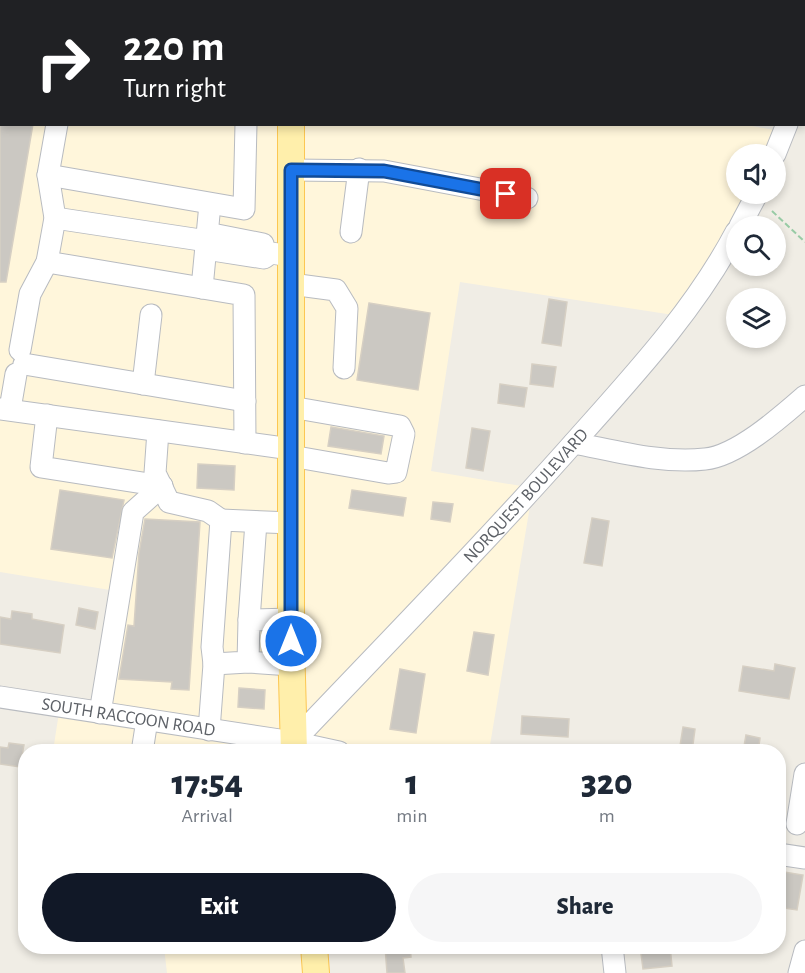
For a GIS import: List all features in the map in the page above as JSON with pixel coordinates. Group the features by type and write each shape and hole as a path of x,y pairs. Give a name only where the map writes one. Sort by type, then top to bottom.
{"main road":[{"path":"291,126 291,170 281,254 291,284 293,744"},
{"path":"314,954 316,973"}],"street":[{"path":"57,126 48,175 55,218 47,262 30,294 20,363 5,409 245,443 388,473 396,472 404,434 400,426 291,407"},
{"path":"48,175 244,209 246,126"},
{"path":"779,144 786,126"},
{"path":"351,232 359,169"},
{"path":"291,170 384,171 527,198"},
{"path":"202,288 210,204"},
{"path":"55,218 207,241 266,245 281,254"},
{"name":"NORQUEST BOULEVARD","path":"296,744 574,443 674,325 726,248"},
{"path":"47,262 244,295 245,443"},
{"path":"291,284 336,290 342,299 347,308 344,368"},
{"path":"143,384 152,315"},
{"path":"20,363 245,401"},
{"path":"574,443 647,456 707,459 737,447 805,396"},
{"path":"47,415 41,467 162,486"},
{"path":"158,431 155,473 169,502 208,511 221,520 291,523"},
{"path":"100,713 133,512 162,486"},
{"path":"209,730 221,520"},
{"path":"248,662 256,522"},
{"path":"249,620 291,619"},
{"path":"214,664 248,662 291,665"},
{"name":"SOUTH RACCOON ROAD","path":"0,697 209,730 278,744"},
{"path":"143,744 147,720"},
{"path":"794,823 805,774"},
{"path":"786,855 805,858"},
{"path":"799,973 805,951"},
{"path":"613,954 615,973"}],"path":[{"path":"772,211 805,242"}],"shaded area":[{"path":"0,126 752,126 785,132 780,144 726,144 726,204 751,204 743,216 726,216 726,243 680,316 460,282 431,471 533,488 490,744 54,744 60,706 91,711 110,590 0,572"},
{"path":"165,954 315,954 316,973 167,973"}],"building":[{"path":"0,126 33,126 6,282 0,282"},
{"path":"549,299 567,302 561,346 542,343"},
{"path":"369,303 430,313 418,390 357,380"},
{"path":"532,364 556,367 553,387 530,384"},
{"path":"500,384 527,388 524,407 498,403"},
{"path":"331,427 384,436 381,454 328,446"},
{"path":"472,428 490,431 483,471 466,468"},
{"path":"198,464 235,466 234,490 197,488"},
{"path":"60,490 124,500 112,558 51,549"},
{"path":"352,490 406,498 403,516 349,508"},
{"path":"433,502 453,504 450,522 431,519"},
{"path":"592,518 609,521 602,566 584,563"},
{"path":"145,519 200,522 189,690 171,689 172,682 119,679 128,625 134,626 139,553"},
{"path":"79,608 98,612 95,629 76,625"},
{"path":"12,611 32,614 32,619 64,625 60,653 0,644 0,617 11,619"},
{"path":"474,632 494,635 488,675 467,671"},
{"path":"775,664 795,668 789,699 739,691 743,666 774,671"},
{"path":"400,669 425,674 416,733 390,729"},
{"path":"239,688 265,690 264,709 238,707"},
{"path":"522,716 569,719 568,737 521,734"},
{"path":"683,727 695,729 693,744 680,744"},
{"path":"746,735 760,738 759,744 744,744"},
{"path":"9,743 18,744 18,767 0,764 0,747 8,748"},
{"path":"786,872 803,875 797,910 786,908"},
{"path":"386,954 411,954 411,957 403,958 405,973 387,973"},
{"path":"641,954 671,954 672,966 643,969"}],"route":[{"path":"291,641 291,170 384,171 506,194"}]}
